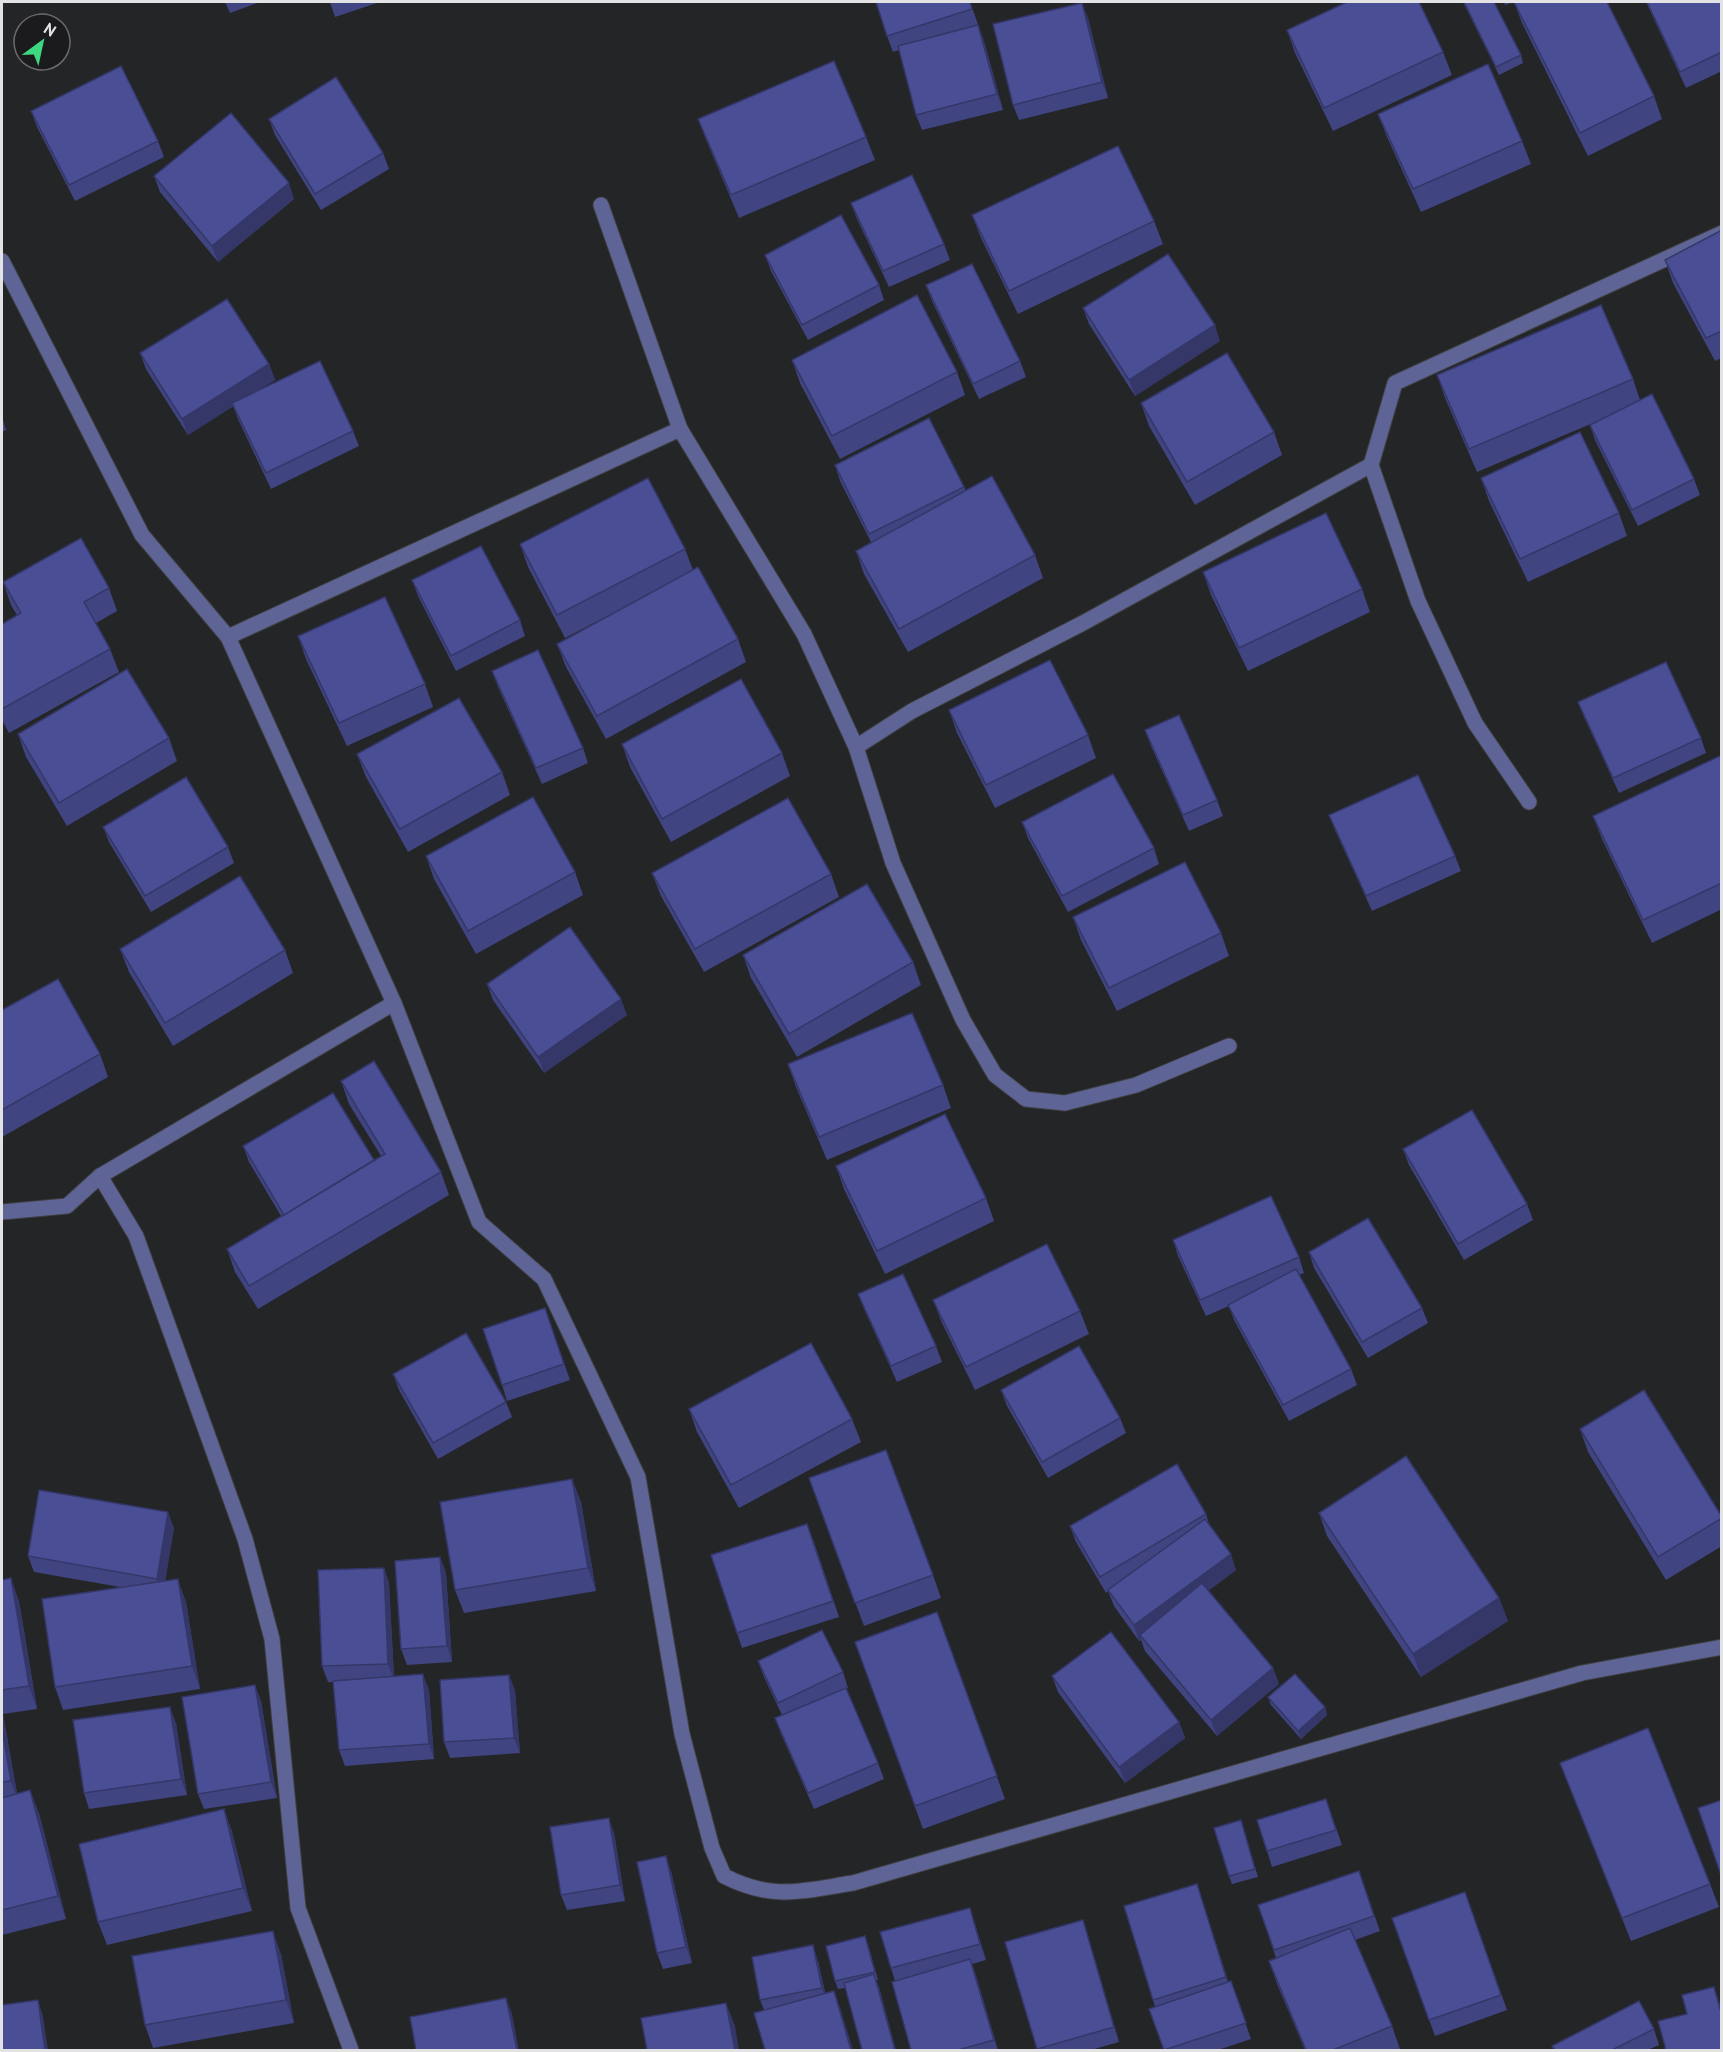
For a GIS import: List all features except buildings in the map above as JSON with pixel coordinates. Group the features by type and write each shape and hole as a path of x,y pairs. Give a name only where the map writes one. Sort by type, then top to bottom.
{"street":[{"path":"601,205 680,429 804,634 856,747 893,862 963,1020 995,1075 1026,1099 1065,1103 1136,1085 1229,1046"},
{"path":"1529,802 1475,723 1418,602 1371,465 1395,383 1722,233"},
{"path":"2,261 142,535 228,637 394,1003 479,1222 544,1279 638,1477 688,1757 712,1848 724,1876 742,1885 782,1894 853,1883 1582,1673 1722,1647"},
{"path":"228,637 680,429"},
{"path":"856,747 912,711 1083,623 1371,465"},
{"path":"2,1212 67,1206 100,1176 394,1003"},
{"path":"100,1176 136,1236 245,1539 272,1639 298,1908 351,2050"}]}
